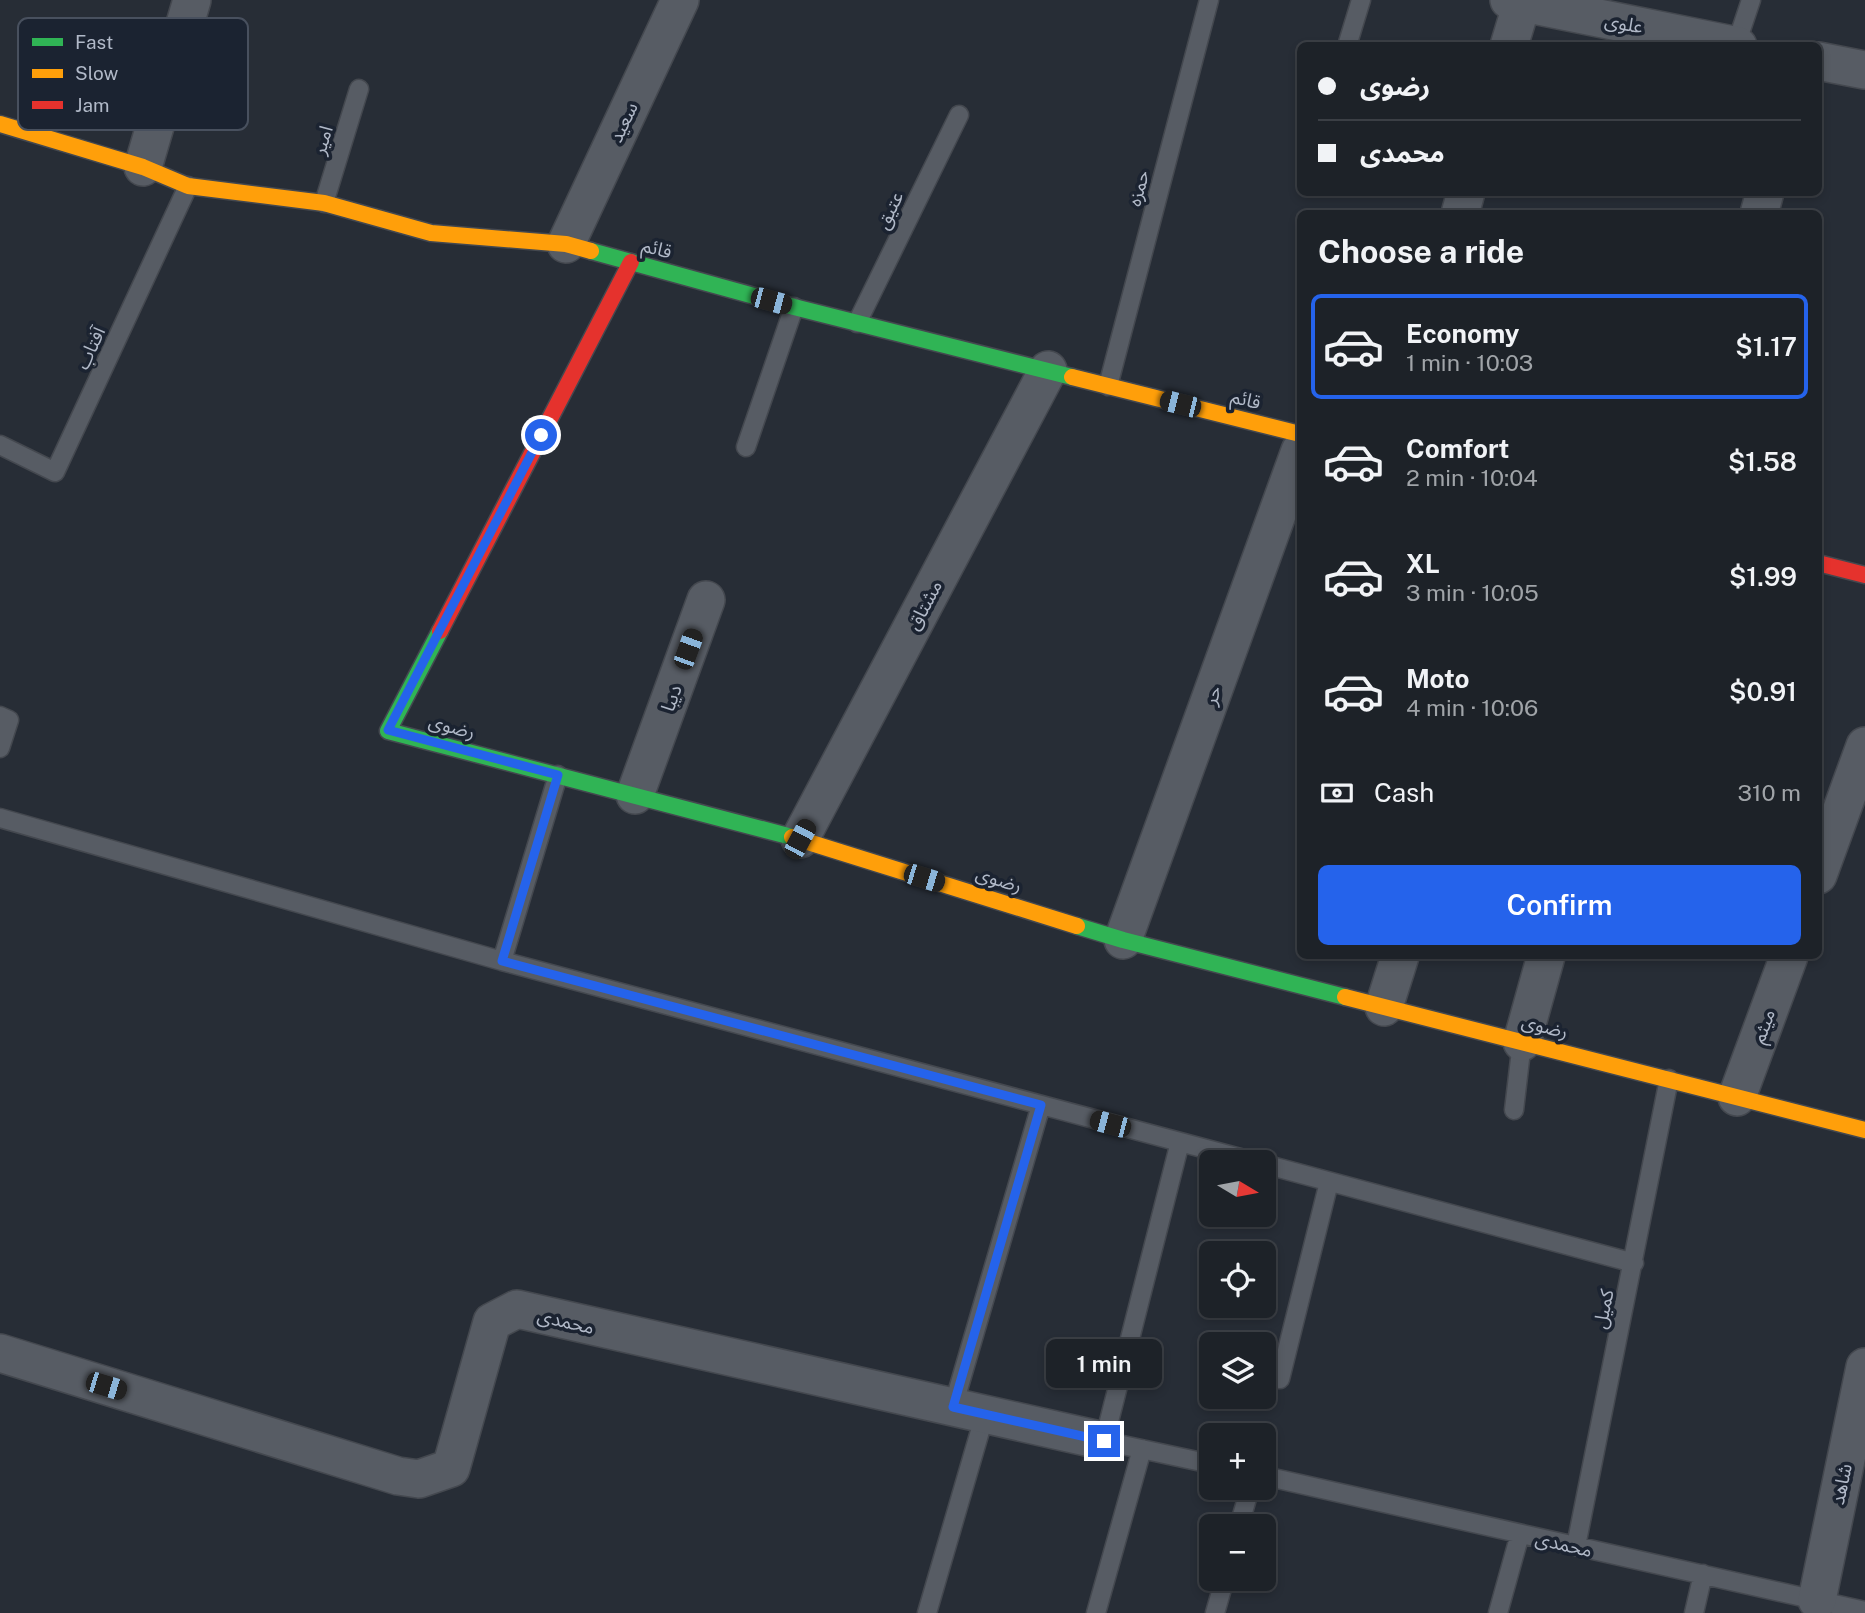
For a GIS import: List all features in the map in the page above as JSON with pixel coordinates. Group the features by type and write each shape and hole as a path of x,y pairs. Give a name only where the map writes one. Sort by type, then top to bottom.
{"street":[{"path":"187,18 192,0"},
{"name":"سعید","path":"566,244 680,0"},
{"path":"1510,42 1518,1"},
{"name":"علوی","path":"1518,1 1722,42"},
{"path":"1822,62 1865,70"},
{"name":"قائم","path":"0,124 18,129"},
{"name":"قائم","path":"20,130 143,167 188,186 324,203 431,233 566,244 794,307 1297,433"},
{"path":"143,167 154,130"},
{"name":"رضوی","path":"631,262 388,730 800,839 1123,940 1865,1130"},
{"name":"مشتاق","path":"800,839 1048,370"},
{"name":"حر","path":"1123,940 1297,459"},
{"path":"1822,565 1865,574"},
{"name":"دیبا","path":"635,795 706,600"},
{"path":"1822,863 1865,746"},
{"path":"1384,1007 1399,959"},
{"path":"1522,1042 1545,959"},
{"name":"میثم","path":"1737,1097 1788,959"},
{"name":"محمدی","path":"0,1353 398,1476 419,1479 452,1468 492,1322 516,1309 1104,1441"},
{"name":"شاهد","path":"1817,1600 1865,1367"}],"lane":[{"name":"حمزه","path":"1108,386 1209,0"},
{"path":"1348,42 1361,0"},
{"path":"1738,42 1751,0"},
{"name":"امیر","path":"324,203 359,89"},
{"name":"عتیق","path":"857,323 959,115"},
{"name":"آفتاب","path":"0,445 55,472 188,186"},
{"path":"746,447 794,307"},
{"path":"0,716 9,720 0,748"},
{"path":"502,961 558,775"},
{"path":"0,818 502,961 1210,1150"},
{"path":"1514,1110 1522,1042"},
{"name":"کمیل","path":"1576,1546 1634,1263 1668,1079"},
{"path":"927,1613 969,1411 1041,1105"},
{"path":"1104,1441 1180,1142"},
{"path":"1276,1167 1634,1263"},
{"path":"1280,1378 1329,1182"},
{"name":"محمدی","path":"1104,1441 1199,1461"},
{"path":"1096,1613 1142,1449"},
{"name":"محمدی","path":"1276,1479 1865,1611"},
{"path":"1498,1613 1520,1534"},
{"path":"1694,1613 1703,1574"},
{"path":"1215,1613 1221,1591"}],"traffic: fast":[{"path":"591,251 794,307 1072,377"},
{"path":"440,631 388,731 792,837"},
{"path":"1077,926 1345,997"}],"traffic: slow":[{"path":"0,124 18,129"},
{"path":"20,130 143,167 188,186 324,203 431,233 566,244 591,251"},
{"path":"1072,377 1297,433"},
{"path":"792,837 1077,926"},
{"path":"1345,997 1865,1130"}],"traffic: jam":[{"path":"440,631 631,262"},
{"path":"1822,564 1865,575"}],"route":[{"path":"541,435 388,730 558,775 502,961 1041,1105 953,1407 1104,1441"}]}
